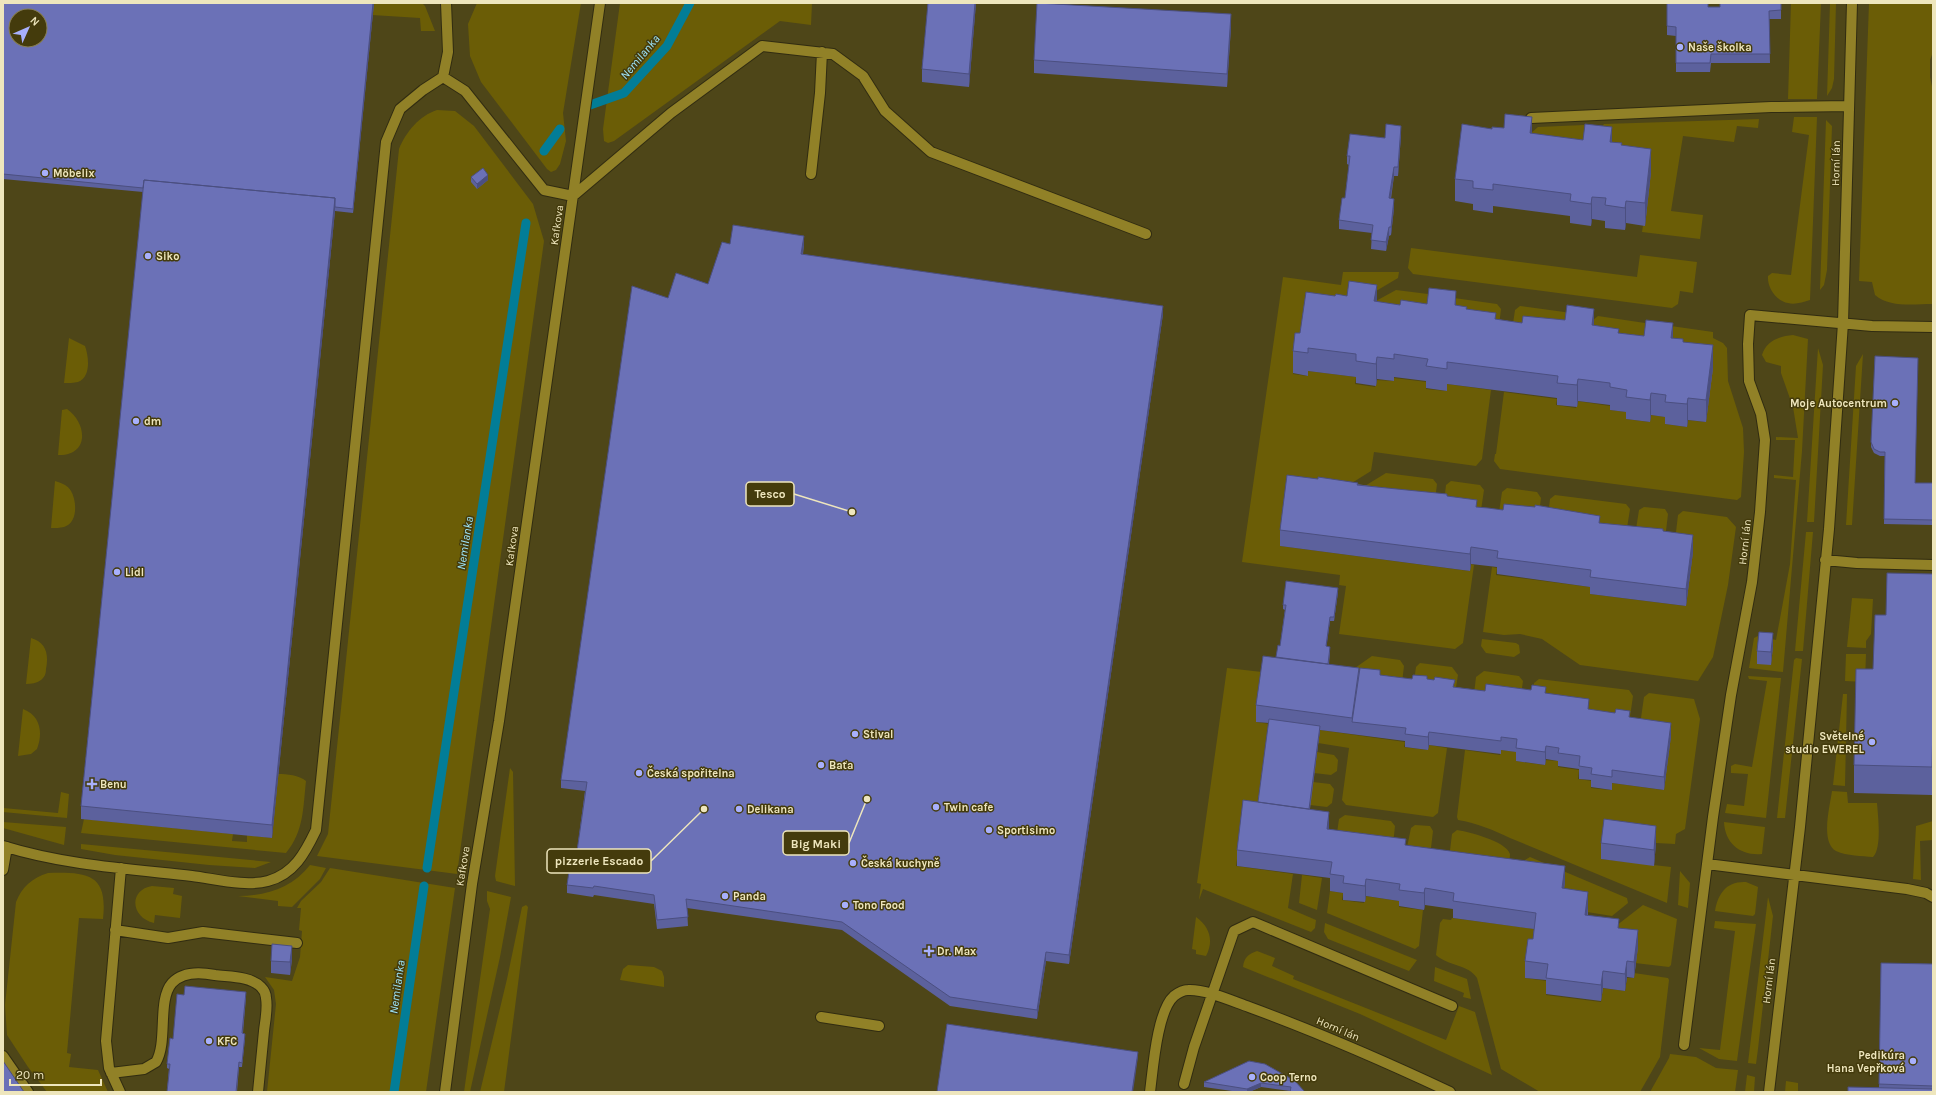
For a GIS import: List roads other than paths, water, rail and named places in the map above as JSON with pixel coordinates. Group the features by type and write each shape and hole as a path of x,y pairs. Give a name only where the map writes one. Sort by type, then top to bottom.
{"street":[{"path":"3,870 5,847 44,857 121,868 242,882 268,881 288,872 302,858 316,830 386,142 400,109 423,90 443,77 448,52 446,3"},
{"name":"Kafkova","path":"445,1092 472,884 499,720 600,3"},
{"name":"Horní lán","path":"1769,1092 1794,874 1825,560 1844,323 1852,3"},
{"path":"443,77 465,91 544,190 573,196 670,113 762,46 833,54 863,76 885,111 931,152 1146,234"},
{"path":"811,174 820,93 822,52"},
{"path":"1531,118 1771,106 1849,106"},
{"name":"Horní lán","path":"1684,1045 1707,864 1731,695 1752,582 1764,461 1764,424 1749,381 1748,344 1750,315 1844,323"},
{"path":"1844,323 1933,328"},
{"path":"1825,560 1857,563 1933,565"},
{"path":"1707,864 1917,890 1933,897"},
{"path":"120,1092 107,1060 106,1041 121,868"},
{"path":"1184,1084 1194,1047 1234,931 1253,922 1452,1006"},
{"path":"115,930 168,938 203,932 297,943"},
{"path":"111,1073 144,1069 156,1062 160,1052 165,1003 167,991 170,986 178,978 188,974 214,974 252,982 264,992 266,1011 258,1092"},
{"name":"Horní lán","path":"1150,1092 1162,1018 1169,1001 1181,991 1188,990 1213,995 1314,1032 1450,1092"},
{"path":"821,1017 879,1026"},
{"path":"3,1056 28,1092"}],"waterway":[{"name":"Nemilanka","path":"590,105 624,93 667,46 690,3"},
{"name":"Nemilanka","path":"544,151 560,129"},
{"name":"Nemilanka","path":"427,868 526,223"},
{"name":"Nemilanka","path":"394,1092 424,886"}],"place":[{"name":"Naše školka","path":"1680,47"},
{"name":"Möbelix","path":"45,173"},
{"name":"Siko","path":"148,256"},
{"name":"Moje Autocentrum","path":"1895,403"},
{"name":"dm","path":"136,421"},
{"name":"Tesco","path":"852,512"},
{"name":"Lidl","path":"117,572"},
{"name":"Stival","path":"855,734"},
{"name":"Světelné studio EWEREL","path":"1872,742"},
{"name":"Baťa","path":"821,765"},
{"name":"Česká spořitelna","path":"639,773"},
{"name":"Benu","path":"92,784"},
{"name":"Big Maki","path":"867,799"},
{"name":"Twin cafe","path":"936,807"},
{"name":"pizzerie Escado","path":"704,809"},
{"name":"Delikana","path":"739,809"},
{"name":"Sportisimo","path":"989,830"},
{"name":"Česká kuchyně","path":"853,863"},
{"name":"Panda","path":"725,896"},
{"name":"Tono Food","path":"845,905"},
{"name":"Dr. Max","path":"929,951"},
{"name":"KFC","path":"209,1041"},
{"name":"Pedikúra Hana Vepřková","path":"1913,1061"},
{"name":"Coop Terno","path":"1252,1077"}]}
